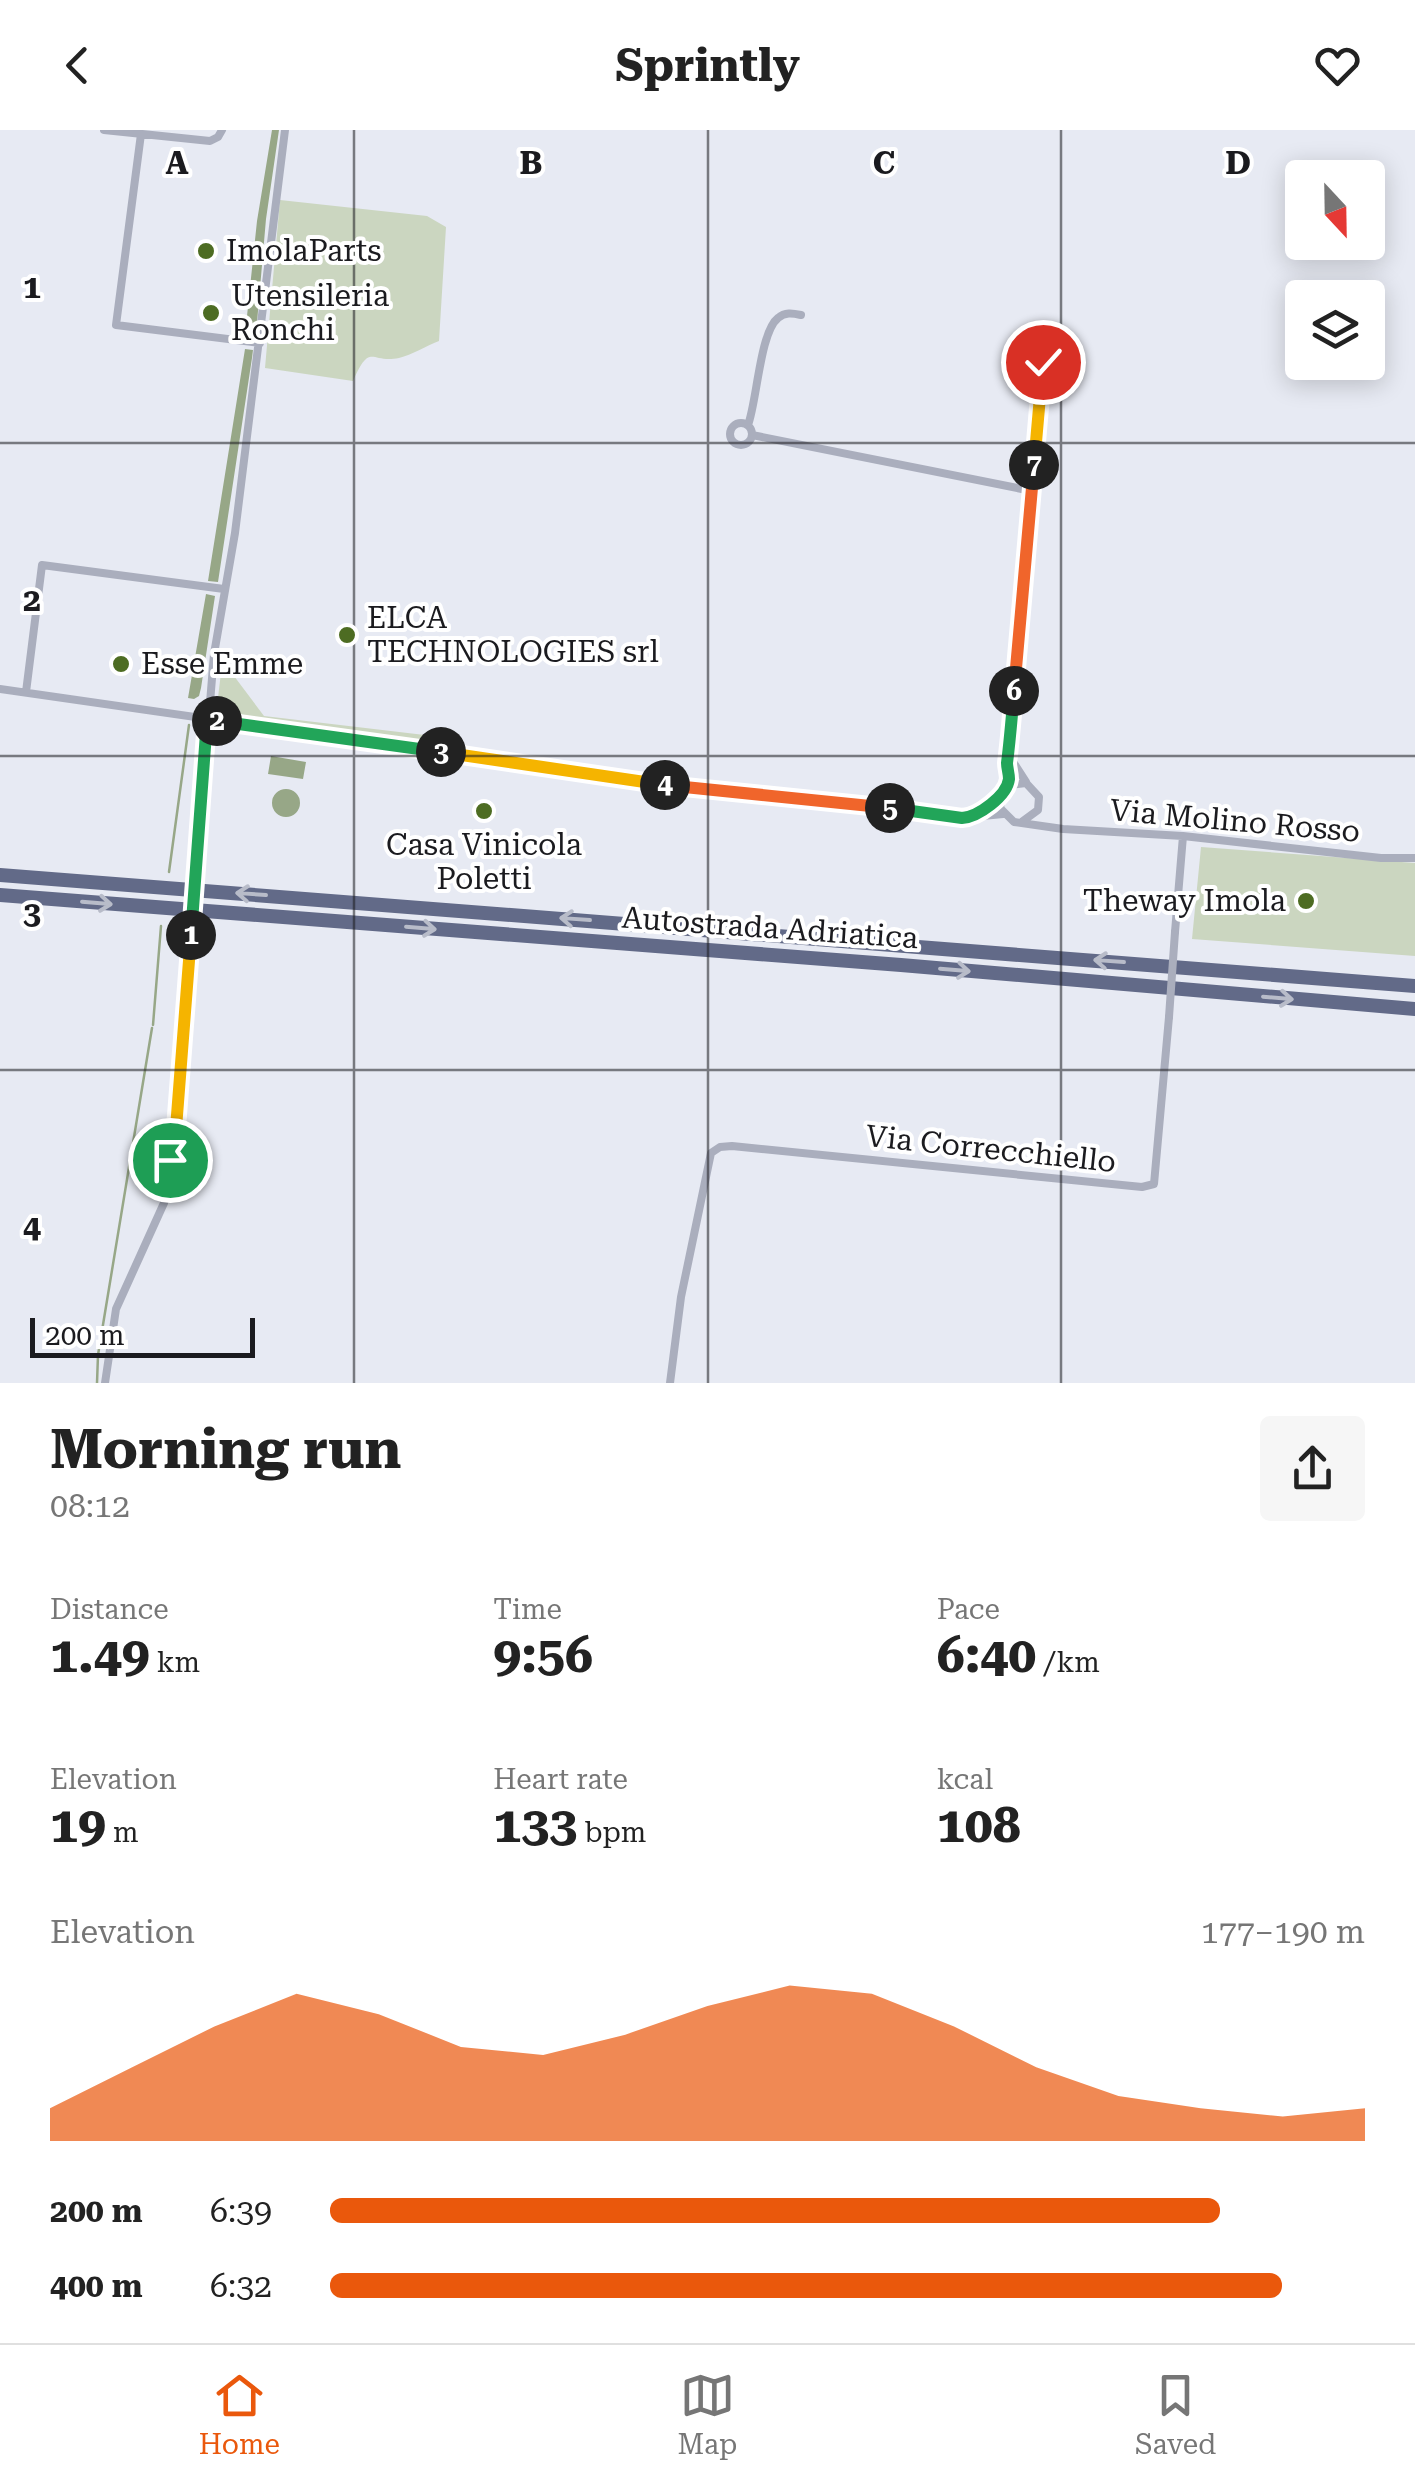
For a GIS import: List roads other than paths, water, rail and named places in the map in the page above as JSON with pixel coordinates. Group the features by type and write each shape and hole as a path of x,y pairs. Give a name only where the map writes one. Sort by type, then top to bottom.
{"highway":[{"name":"Autostrada Adriatica","path":"0,875 1415,986"},
{"name":"Autostrada Adriatica","path":"0,895 1415,1009"}],"street":[{"path":"104,130 210,141 222,130"},
{"path":"105,1383 116,1309 164,1203 175,1141 207,720 286,130"},
{"path":"141,134 116,325 260,343"},
{"path":"752,435 748,425 768,334 780,316 791,312 800,315"},
{"path":"1003,814 998,802 1010,757 1043,362"},
{"path":"748,425 735,425 731,440 744,445 752,435"},
{"path":"752,435 1032,491"},
{"path":"26,692 42,566 224,589"},
{"path":"0,689 683,788 971,818 1003,814 1021,822 1034,816 1039,804"},
{"path":"1010,757 1026,783 1036,791 1050,825"},
{"path":"971,818 1005,787 1026,783"},
{"name":"Via Molino Rosso","path":"1021,822 1381,858 1415,858"},
{"name":"Via Correcchiello","path":"670,1383 681,1297 711,1153 720,1147 1142,1186 1154,1184 1183,836"}],"waterway":[{"path":"169,872 189,725"},
{"path":"153,1025 161,926"},
{"path":"97,1383 98,1355 152,1028"}],"place":[{"name":"ImolaParts","path":"206,251"},
{"name":"Utensileria Ronchi","path":"211,313"},
{"name":"ELCA TECHNOLOGIES srl","path":"347,635"},
{"name":"Esse Emme","path":"121,664"},
{"name":"Casa Vinicola Poletti","path":"484,811"},
{"name":"Theway Imola","path":"1306,901"}]}
